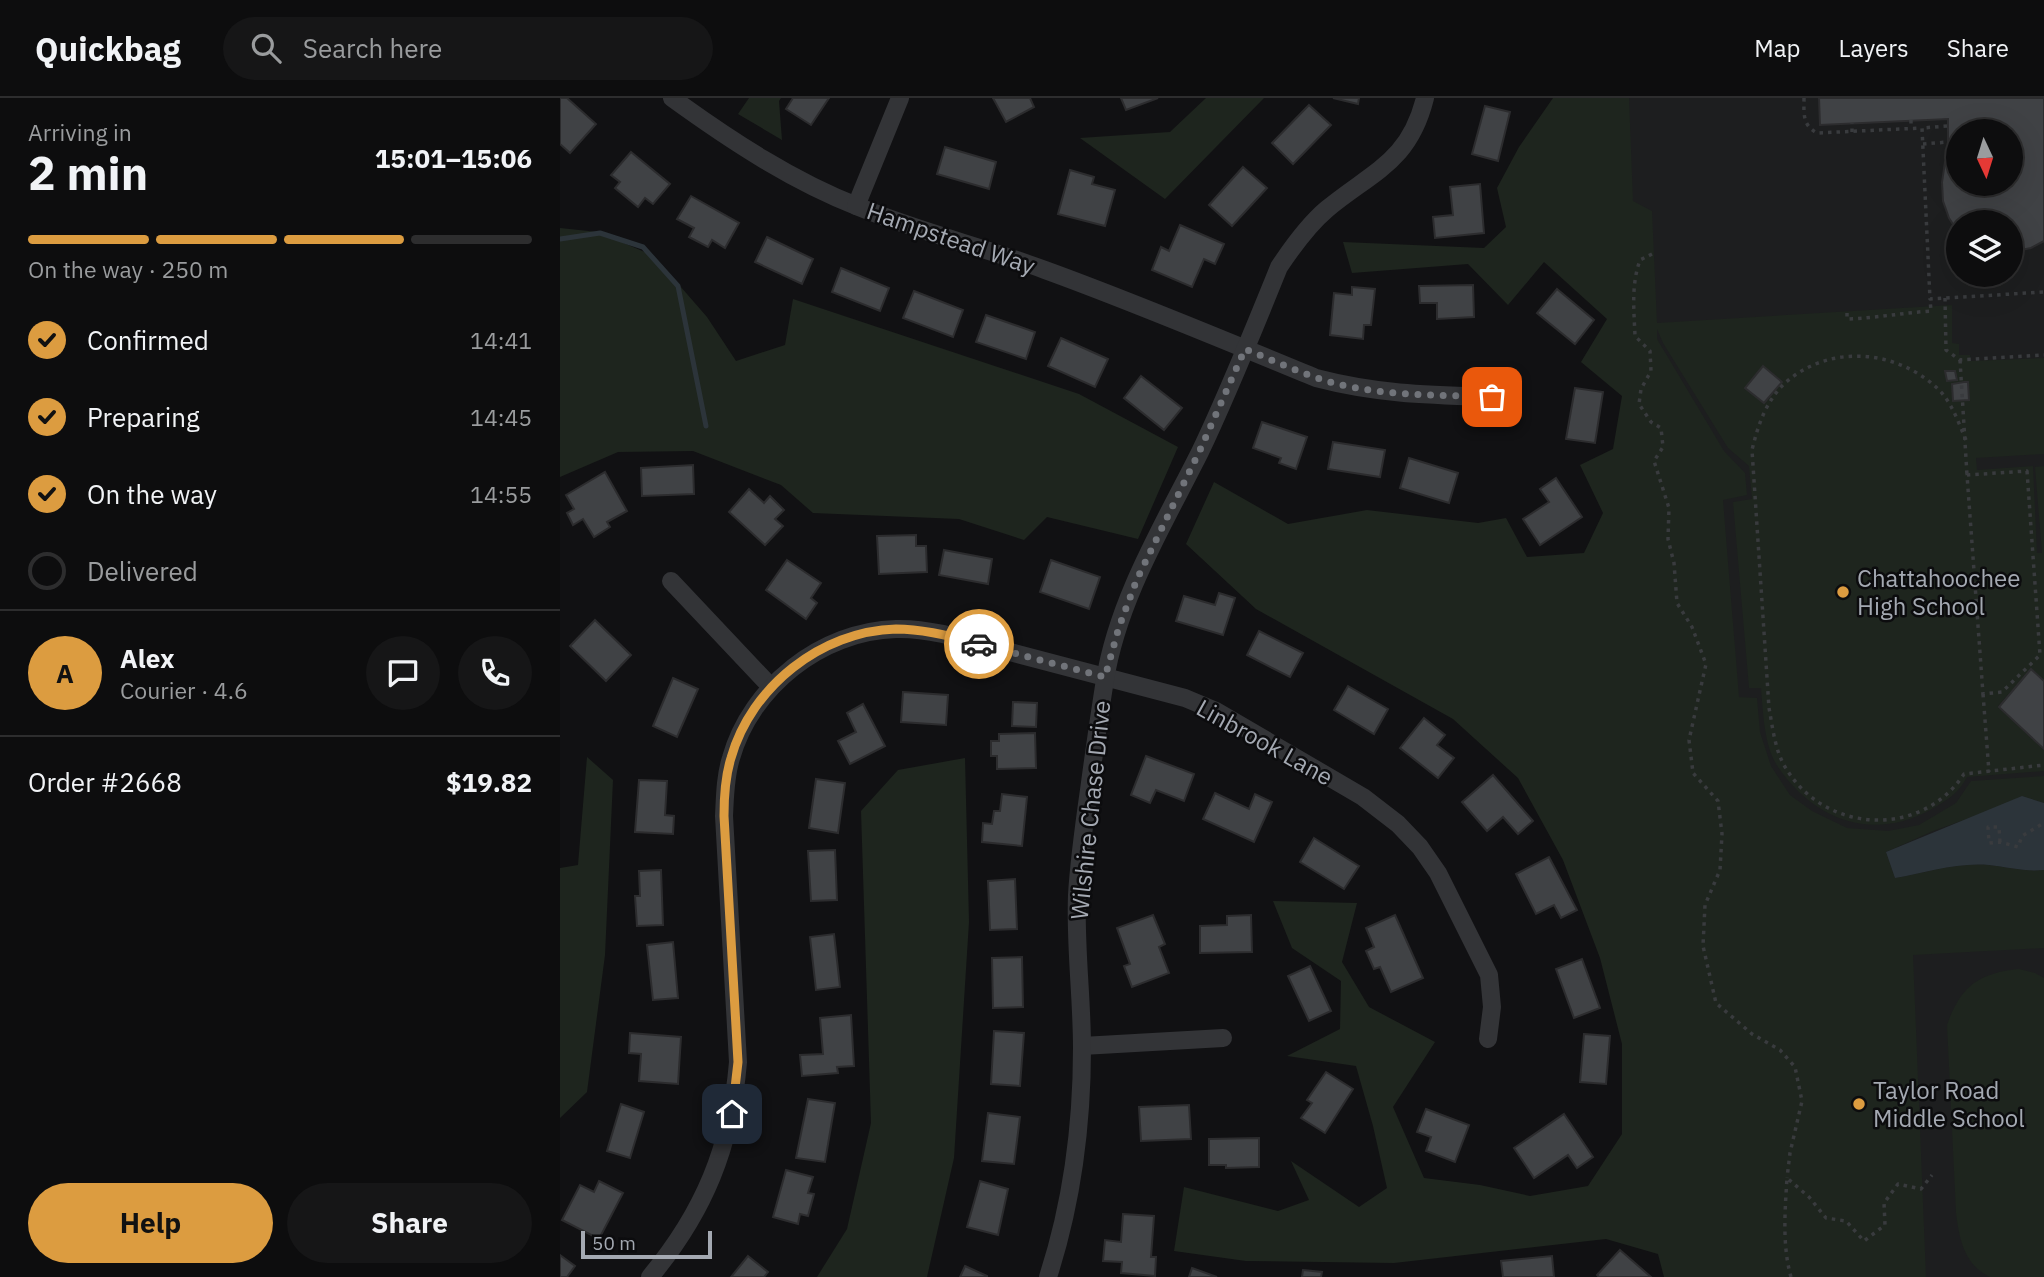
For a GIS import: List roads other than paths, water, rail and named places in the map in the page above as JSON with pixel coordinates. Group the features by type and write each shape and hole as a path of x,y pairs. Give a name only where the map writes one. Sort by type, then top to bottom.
{"street":[{"name":"Hampstead Way","path":"672,98 721,134 776,166 856,206 922,231 1043,269 1315,378 1354,388 1391,393 1492,397"},
{"path":"856,206 900,98"},
{"name":"Wilshire Chase Drive","path":"1048,1277 1072,1182 1080,1114 1082,1046 1076,954 1077,892 1105,677 1119,627 1137,579 1201,448 1279,267 1295,242 1326,210 1388,166 1401,151 1413,133 1425,98"},
{"path":"671,580 771,687"},
{"name":"Linbrook Lane","path":"650,1277 691,1221 707,1191 729,1131 735,1097 738,1062 724,816 725,786 731,758 740,732 771,687 797,663 827,646 862,634 896,629 942,634 1185,698 1216,711 1363,797 1398,824 1438,873 1489,975 1492,1007 1488,1040"},
{"path":"1082,1046 1223,1038"}],"waterway":[{"path":"560,239 600,233 643,247 678,286 706,426"}],"place":[{"name":"Chattahoochee High School","path":"1843,592"},
{"name":"Taylor Road Middle School","path":"1859,1104"}]}
